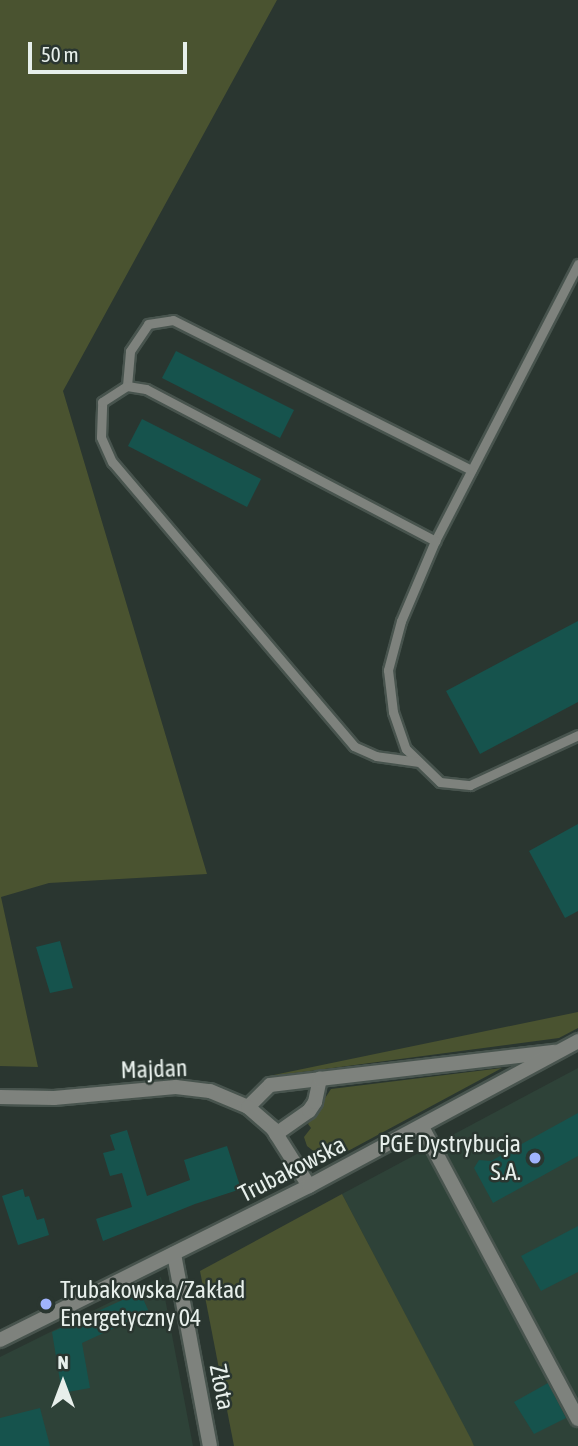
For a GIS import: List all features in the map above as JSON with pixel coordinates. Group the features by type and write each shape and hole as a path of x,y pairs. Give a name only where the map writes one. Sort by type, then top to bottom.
{"street":[{"name":"Trubakowska","path":"0,1340 309,1186 578,1041"},
{"path":"248,1107 270,1085 559,1051"},
{"path":"276,1134 309,1111 315,1102 320,1079"},
{"name":"Majdan","path":"0,1097 54,1098 176,1087 210,1091 248,1107 276,1134 309,1186"},
{"path":"422,1127 578,1419"},
{"name":"Złota","path":"174,1254 210,1446"}],"lane":[{"path":"578,264 435,541 401,621 388,670 393,712 406,749 440,782 470,785 578,735"},
{"path":"127,386 130,351 148,324 173,320 471,470"},
{"path":"419,762 376,755 354,746 112,462 101,437 102,402 127,386 146,389 435,541"}],"shaded area":[{"path":"578,1068 578,1446 474,1446 342,1194"},
{"path":"161,1277 193,1446 0,1446 0,1357"}],"green space":[{"path":"0,0 277,0 63,391 207,874 49,883 1,897 38,1067 0,1066"},
{"path":"578,1012 578,1028 559,1038 264,1077"},
{"path":"502,1068 335,1158 333,1152 326,1155 316,1153 307,1146 304,1137 311,1128 308,1124 331,1089"},
{"path":"342,1194 474,1446 234,1446 200,1271"}],"building":[{"path":"176,351 294,410 280,438 162,378"},
{"path":"142,419 261,479 247,507 128,446"},
{"path":"578,621 578,702 480,754 446,691"},
{"path":"578,824 578,911 565,918 529,851"},
{"path":"60,941 73,988 50,993 36,947"},
{"name":"PGE Dystrybucja S.A.","path":"578,1113 578,1156 493,1203 474,1168 479,1160 491,1161"},
{"path":"127,1130 147,1196 190,1180 184,1160 227,1146 241,1189 195,1204 103,1241 96,1219 132,1207 122,1173 110,1176 103,1153 115,1150 110,1135"},
{"path":"23,1189 25,1197 29,1196 37,1220 44,1218 49,1235 18,1245 2,1196"},
{"path":"578,1226 578,1272 541,1291 521,1256"},
{"path":"140,1292 149,1312 82,1343 90,1388 62,1393 52,1332"},
{"path":"548,1383 566,1418 534,1434 514,1402"},
{"path":"40,1408 50,1446 0,1446 0,1418"}],"place":[{"name":"PGE Dystrybucja S.A.","path":"535,1158"},
{"name":"Trubakowska/Zakład Energetyczny 04","path":"46,1304"}]}
